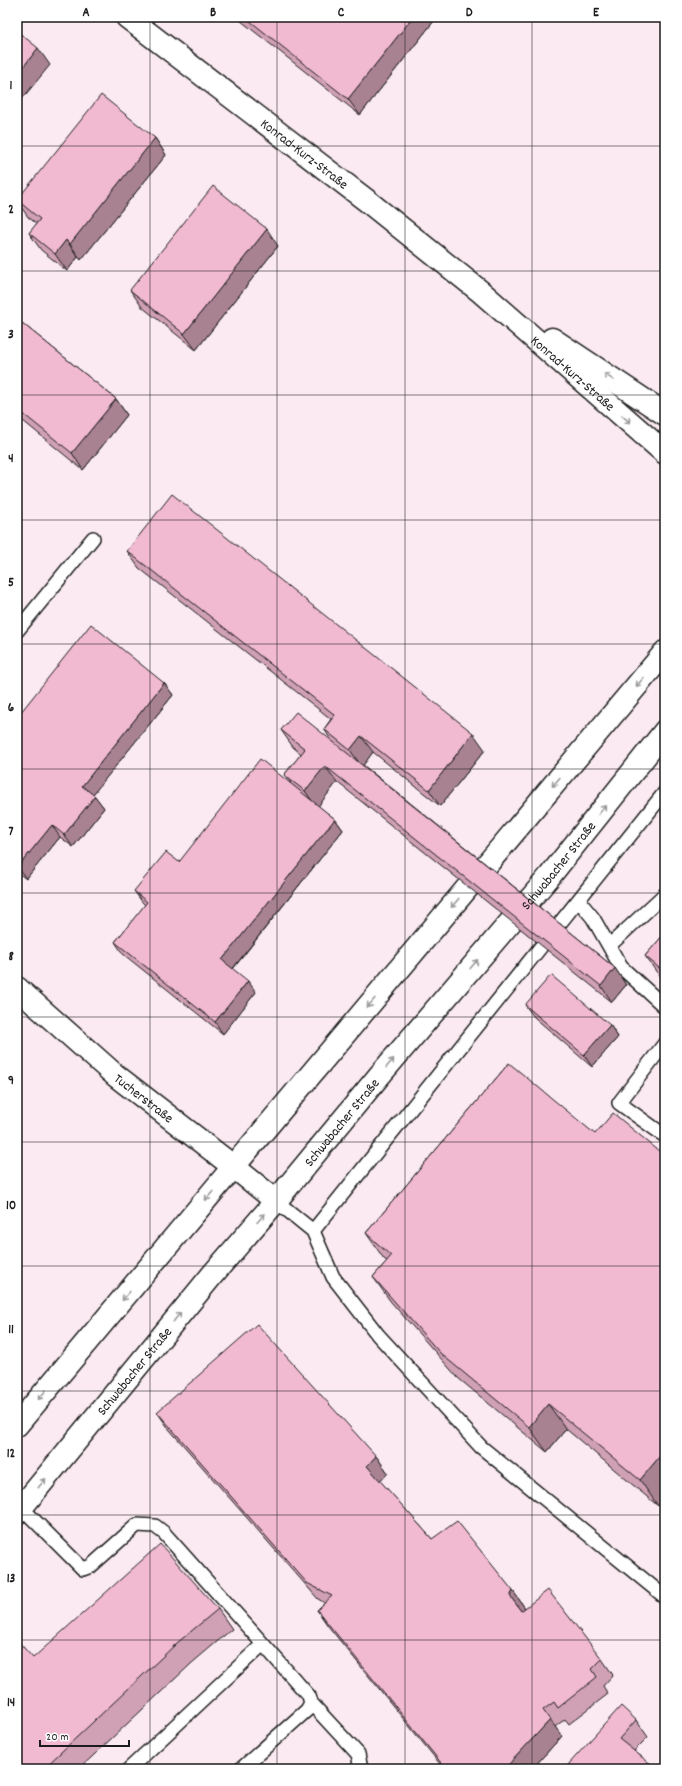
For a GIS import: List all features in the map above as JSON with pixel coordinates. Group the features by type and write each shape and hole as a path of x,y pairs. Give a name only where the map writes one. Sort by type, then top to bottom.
{"main road":[{"name":"Konrad-Kurz-Straße","path":"127,17 366,200 481,292 665,453"},
{"name":"Konrad-Kurz-Straße","path":"481,292 665,414"},
{"path":"17,1425 665,652"},
{"name":"Schwabacher Straße","path":"19,1510 216,1269 276,1201 379,1076 549,877 665,731"},
{"name":"Tucherstraße","path":"17,988 115,1075 276,1201"}],"lane":[{"path":"17,631 93,538"},
{"path":"313,1231 665,792"},
{"path":"609,946 665,894"},
{"path":"578,901 592,918 621,967 665,1007"},
{"path":"665,1043 619,1103 665,1136"},
{"path":"276,1201 313,1231 337,1283 378,1335 481,1447 665,1597"},
{"path":"19,1510 83,1569 91,1566 138,1525 155,1526 164,1533 309,1696 311,1702 358,1754 360,1767"},
{"path":"129,1769 263,1644"},
{"path":"241,1769 307,1710 311,1702"}],"shaded area":[{"path":"17,17 665,17 665,1769 17,1769"}],"building":[{"path":"245,17 413,17 348,99"},
{"path":"17,31 38,48 17,75"},
{"path":"101,95 155,138 70,244 66,240 55,254 29,233 40,219 17,200"},
{"path":"213,186 267,229 184,334 130,290"},
{"path":"17,319 116,399 72,453 17,409"},
{"path":"172,494 473,733 429,790 361,736 350,750 324,729 335,715 127,551"},
{"path":"91,624 164,683 82,786 95,796 64,835 52,825 18,867 17,717"},
{"path":"296,712 615,968 601,986 325,766 305,791 284,775 305,749 281,730"},
{"path":"260,759 335,819 222,960 248,981 215,1022 115,942 147,902 134,891 166,852 179,862"},
{"path":"665,933 665,973 645,956"},
{"path":"551,975 610,1025 584,1055 525,1005"},
{"path":"509,1063 595,1134 613,1113 665,1156 665,1450 640,1480 548,1404 529,1427 440,1353 373,1277 391,1256 366,1233"},
{"path":"257,1324 376,1456 367,1466 432,1539 457,1521 513,1591 510,1596 521,1611 548,1590 602,1659 592,1669 597,1677 558,1708 554,1702 543,1710 550,1720 504,1769 446,1769 317,1610 332,1596 307,1583 157,1412"},
{"path":"160,1544 218,1609 177,1643 43,1769 17,1769 17,1640 33,1658"},
{"path":"621,1706 636,1720 619,1739 657,1769 573,1769 568,1765"}]}
